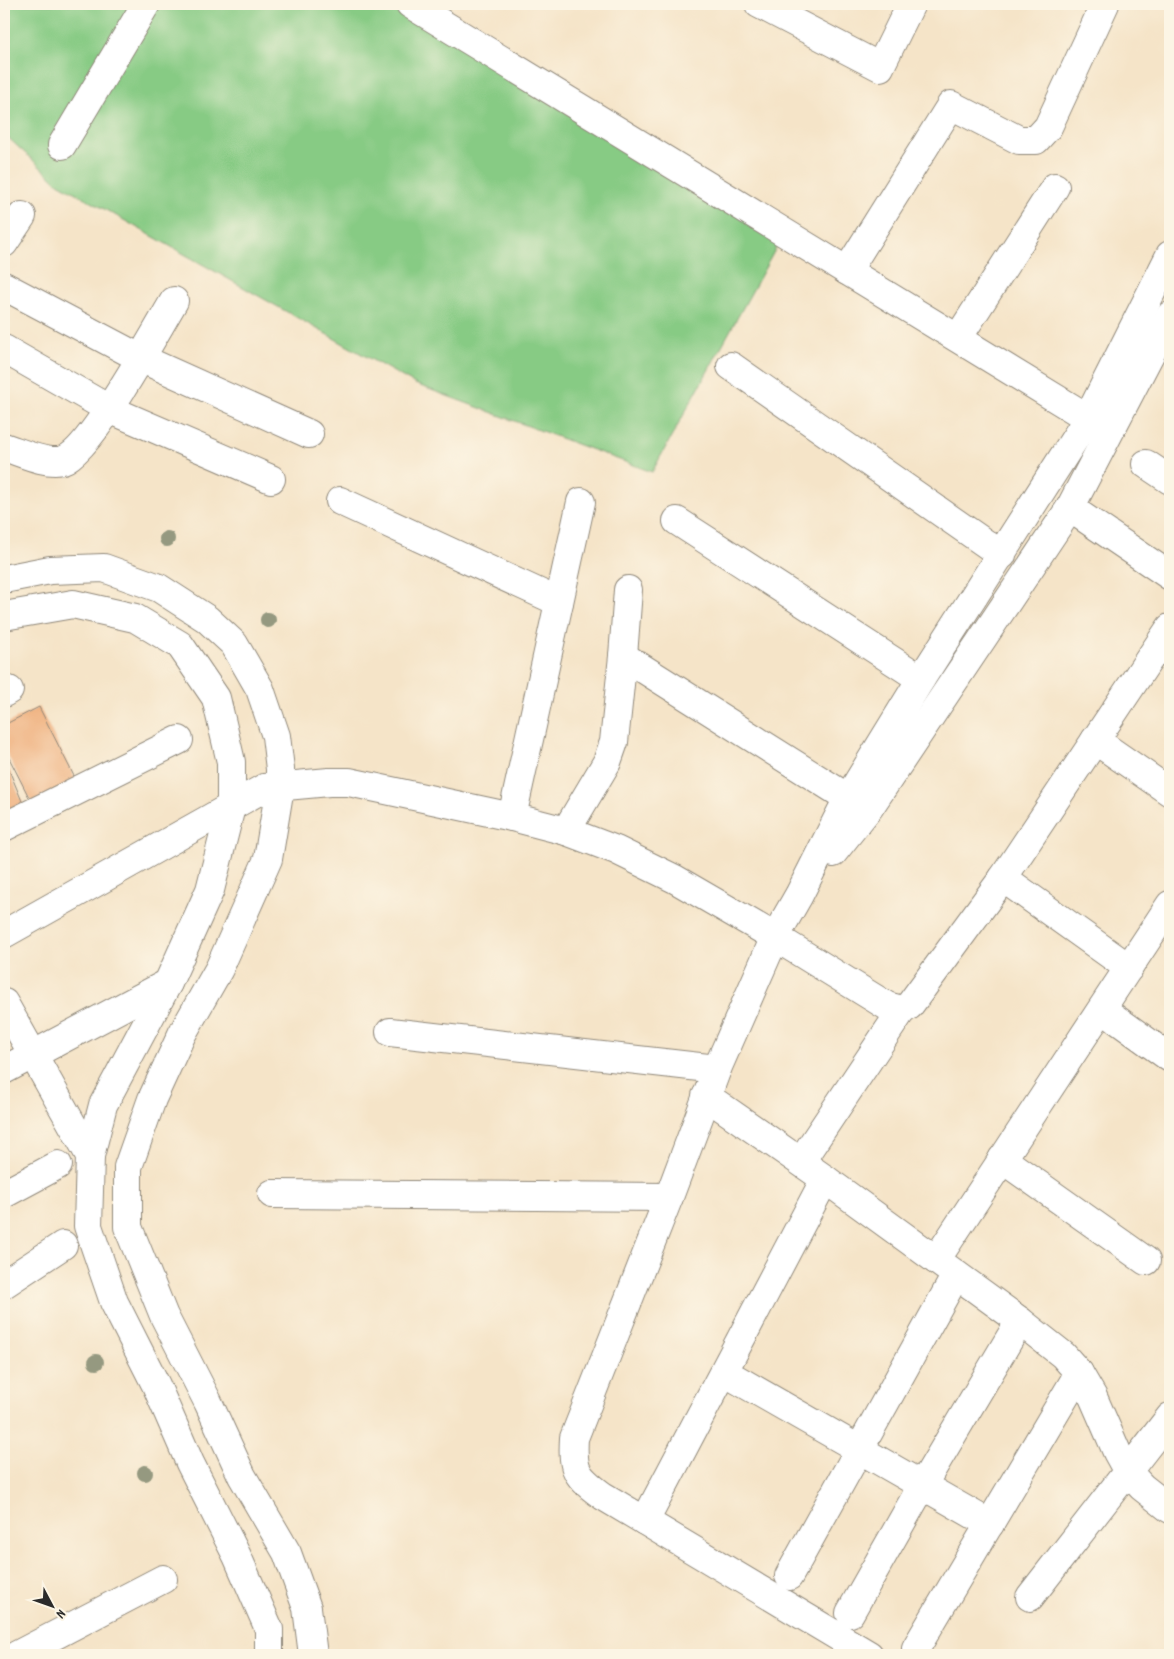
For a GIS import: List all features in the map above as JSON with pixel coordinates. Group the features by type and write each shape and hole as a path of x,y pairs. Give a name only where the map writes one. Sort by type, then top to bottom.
{"street":[{"path":"62,145 146,4"},
{"path":"410,4 1088,418"},
{"path":"759,4 880,67 911,4"},
{"path":"847,271 951,105 1019,140 1036,140 1048,127 1105,4"},
{"path":"958,338 1056,187"},
{"path":"4,243 22,216"},
{"path":"869,1655 603,1496 583,1481 573,1461 574,1438 669,1197 706,1096 775,937 799,896 848,798 921,679 1088,418 1170,255"},
{"path":"4,286 140,358 309,434"},
{"path":"4,447 52,462 64,460 81,448 109,409 174,301"},
{"path":"799,896 870,808 1070,508 1170,316"},
{"path":"4,350 109,409 271,479"},
{"path":"731,366 1002,555"},
{"path":"1146,464 1170,480"},
{"path":"340,501 559,602"},
{"path":"512,817 581,502"},
{"path":"1070,508 1170,576"},
{"path":"677,521 921,679"},
{"path":"4,579 50,570 104,568 159,588 208,619 234,644 260,689 276,736 280,787 268,859 218,969 182,1034 152,1099 128,1167 128,1227 164,1316 208,1402 242,1476 286,1553 307,1608 313,1655"},
{"path":"566,831 607,762 614,742 628,590"},
{"path":"4,616 73,604 135,618 180,645 216,698 231,762 231,807 210,890 168,983 104,1105 90,1156 88,1226 114,1302 156,1386 190,1463 237,1556 269,1629 269,1655"},
{"path":"801,1161 902,1010 909,1006 1003,878 1170,628"},
{"path":"623,656 848,798"},
{"path":"4,827 179,740"},
{"path":"1094,740 1170,792"},
{"path":"4,934 264,788 349,782 512,817 566,831 616,850 674,879 775,937 888,1006 902,1010"},
{"path":"1003,878 1129,968"},
{"path":"789,1576 859,1450 946,1268 1002,1159 1170,905"},
{"path":"4,1070 168,983"},
{"path":"4,1003 90,1156"},
{"path":"1102,1009 1170,1058"},
{"path":"390,1032 717,1069"},
{"path":"706,1096 801,1161 1020,1321 1063,1356 1079,1373 1093,1397 1116,1452 1128,1472 1170,1509"},
{"path":"1002,1159 1146,1261"},
{"path":"4,1194 58,1166"},
{"path":"645,1521 825,1179"},
{"path":"272,1194 669,1197"},
{"path":"4,1284 63,1245"},
{"path":"850,1613 922,1486 1020,1321"},
{"path":"724,1372 990,1524"},
{"path":"916,1648 1079,1373"},
{"path":"1030,1597 1170,1417"},
{"path":"16,1655 163,1579"}],"green space":[{"path":"4,4 391,4 781,239 652,472 415,384 58,183 4,134"}],"building":[{"path":"39,707 77,782 33,805 4,748 4,725"},
{"path":"9,770 24,806 4,812 4,773"}]}
